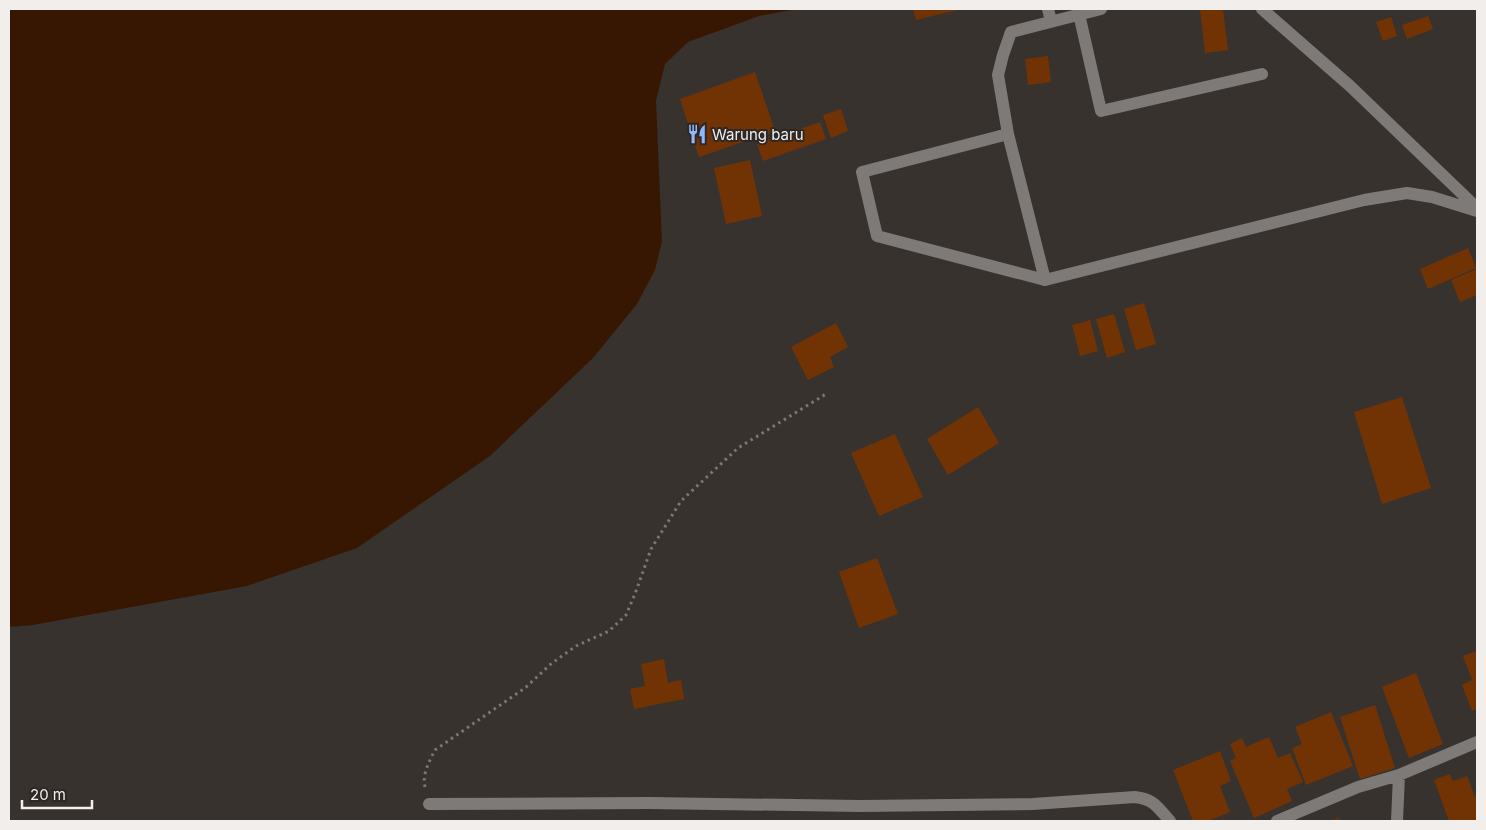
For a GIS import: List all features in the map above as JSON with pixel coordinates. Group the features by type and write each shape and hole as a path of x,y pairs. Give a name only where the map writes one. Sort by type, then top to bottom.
{"street":[{"path":"1046,280 1008,134 998,75 1011,32 1050,15 1079,14 1100,9"},
{"path":"1262,9 1350,86 1477,210"},
{"path":"1079,14 1101,111 1262,74"},
{"path":"1008,134 862,172 877,236 1046,280 1364,200 1407,194 1432,197 1477,210"},
{"path":"1277,821 1358,788 1399,775 1477,742"},
{"path":"1397,821 1399,775"},
{"path":"429,804 649,803 861,806 1024,804 1136,796 1154,802 1170,821"}],"path":[{"path":"429,804 424,781 427,766 435,750 525,688 552,663 576,646 609,631 626,615 651,549 681,501 738,448 826,394"}],"shaded area":[{"path":"9,9 797,9 759,16 688,42 665,64 656,101 662,242 655,270 637,304 593,358 490,456 357,548 247,586 33,625 9,627"}],"building":[{"path":"913,9 962,9 916,20"},
{"path":"1200,9 1223,9 1228,50 1205,53"},
{"path":"1428,16 1433,29 1407,39 1402,25"},
{"path":"1391,17 1397,36 1383,41 1376,22"},
{"path":"1048,56 1051,82 1028,85 1025,59"},
{"path":"755,72 775,131 699,157 680,99"},
{"path":"841,109 848,131 831,138 823,115"},
{"path":"820,122 826,139 763,161 757,144"},
{"path":"750,160 762,216 726,224 714,168"},
{"path":"1468,248 1476,268 1428,289 1420,269"},
{"path":"1477,269 1477,295 1460,302 1451,280"},
{"path":"1144,303 1156,344 1136,350 1124,309"},
{"path":"1114,314 1125,352 1107,358 1096,319"},
{"path":"1090,320 1098,351 1080,356 1072,325"},
{"path":"836,323 848,347 830,357 834,367 808,380 791,347"},
{"path":"1402,397 1431,488 1382,504 1354,412"},
{"path":"978,407 999,443 948,475 927,439"},
{"path":"895,434 923,497 879,516 851,453"},
{"path":"877,558 898,614 859,628 839,572"},
{"path":"1477,651 1477,709 1472,711 1462,685 1472,680 1463,656"},
{"path":"664,659 668,683 681,680 684,699 634,709 630,689 645,686 641,664"},
{"path":"1416,673 1443,744 1409,758 1382,687"},
{"path":"1375,705 1395,768 1360,779 1340,717"},
{"path":"1331,712 1353,766 1306,785 1292,748 1302,744 1295,727"},
{"path":"1269,737 1278,758 1290,753 1303,782 1287,789 1292,801 1254,818 1230,761 1236,758 1230,744 1242,738 1246,747"},
{"path":"1220,751 1231,781 1220,786 1230,812 1208,821 1193,821 1173,770"},
{"path":"1450,774 1453,781 1467,776 1475,797 1477,796 1477,821 1449,821 1434,780"},
{"path":"1339,818 1340,821 1329,821"}],"place":[{"name":"Warung baru","path":"697,134"}]}
